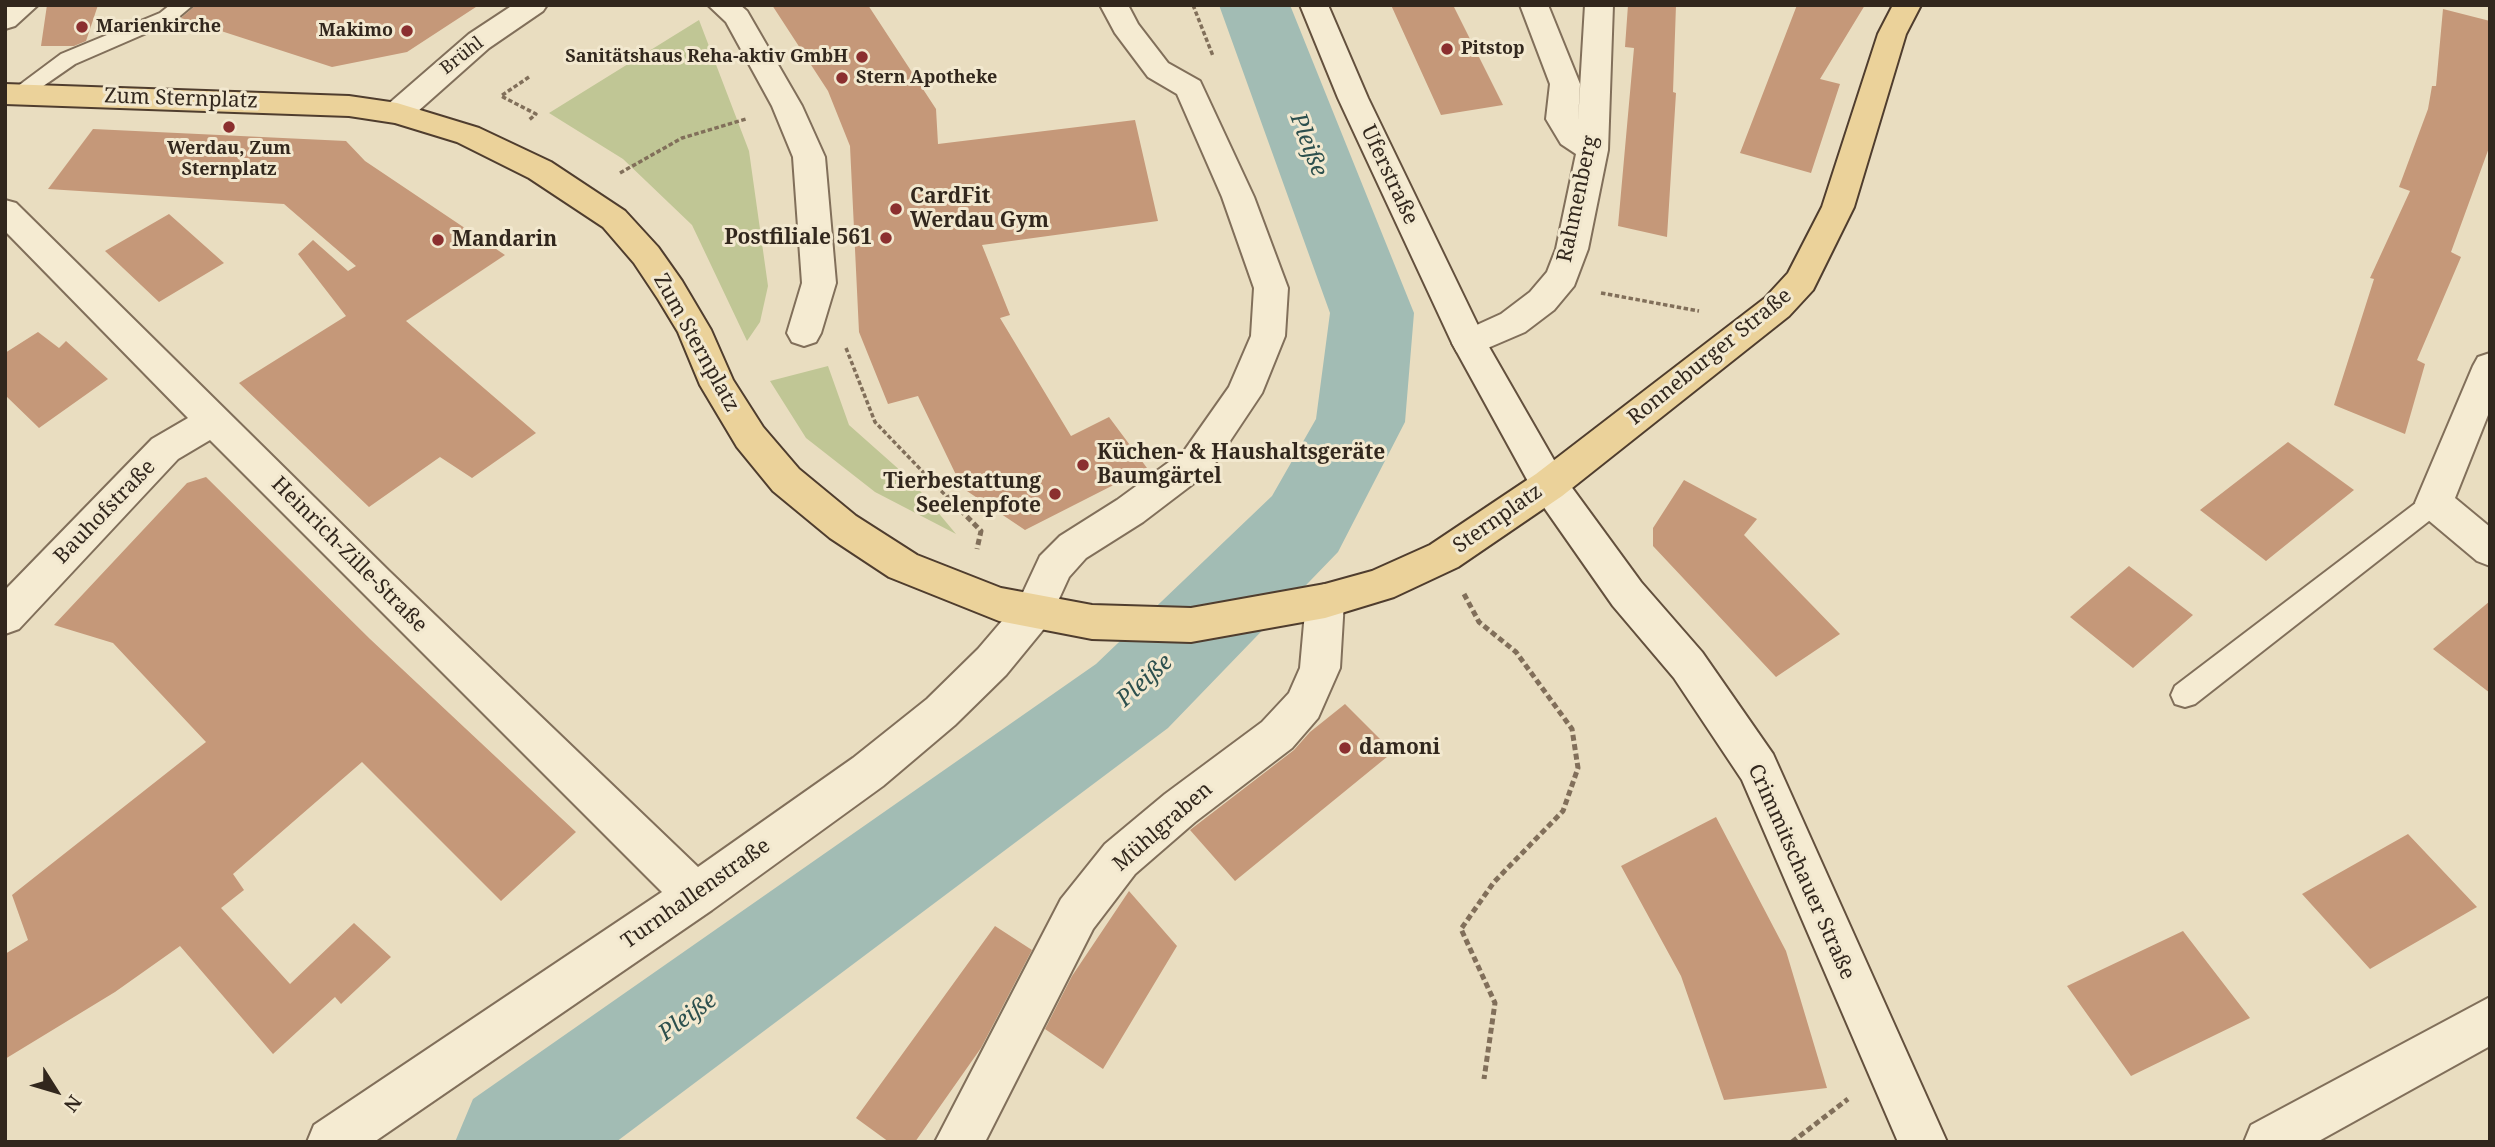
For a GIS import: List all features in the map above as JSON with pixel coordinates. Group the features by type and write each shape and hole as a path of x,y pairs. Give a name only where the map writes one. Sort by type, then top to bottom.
{"main road":[{"name":"Ronneburger Straße","path":"1549,485 1758,322 1801,281 1838,207 1892,34 1907,5"},
{"name":"Zum Sternplatz","path":"9,98 290,102 397,113 477,139 540,170 614,219 652,264 694,330 718,385 750,438 786,480 843,527 903,566 967,594 1033,613 1092,622"},
{"name":"Sternplatz","path":"1092,622 1191,625 1310,605 1380,585 1444,556 1549,485"}],"street":[{"path":"5,20 24,5"},
{"name":"Brühl","path":"397,113 480,41 533,5"},
{"path":"722,5 737,17 788,106 809,157 819,283 804,333"},
{"name":"Turnhallenstraße","path":"331,1142 696,895 868,772 940,712 992,662 1033,613 1054,567 1073,547 1130,511 1197,461 1244,393 1268,336 1271,288 1238,197 1189,88 1158,70 1125,27 1114,5"},
{"name":"Uferstraße","path":"1314,5 1353,98 1469,343"},
{"path":"1534,5 1565,84 1561,120 1572,137 1592,150"},
{"name":"Rahmenberg","path":"1469,343 1513,323 1542,302 1562,276 1572,248 1592,150 1599,5"},
{"name":"Heinrich-Zille-Straße","path":"5,211 384,592 696,895"},
{"name":"Sternplatz","path":"1469,343 1549,485"},
{"path":"2490,366 2434,503 2490,550"},
{"name":"Bauhofstraße","path":"5,617 165,449 215,420"},
{"name":"Crimmitschauer Straße","path":"1549,485 1627,594 1688,665 1758,768 1888,1069 1923,1142"},
{"name":"Mühlgraben","path":"959,1142 1077,914 1120,859 1180,808 1277,735 1304,705 1320,668 1310,605"},
{"path":"2267,1142 2490,1020"}],"lane":[{"path":"9,98 68,59 167,17 183,5"},
{"path":"2185,695 2434,503"}],"path":[{"path":"583,196 682,138 788,106"},
{"path":"1562,276 1604,295 1758,322"},
{"path":"804,333 846,348 875,422 981,531 967,594"},
{"path":"1444,556 1479,622 1517,652 1572,729 1578,768 1563,811 1494,882 1461,929 1496,1003 1484,1079"},
{"path":"1792,1142 1888,1069"}],"green space":[{"path":"699,20 749,151 768,286 760,322 747,341 692,225 623,159 549,113"},
{"path":"828,366 849,425 911,480 956,534 875,492 806,438 770,381"}],"building":[{"path":"47,5 98,5 86,41 74,46 41,46"},
{"path":"196,5 479,5 407,52 332,67 181,18"},
{"path":"772,5 868,5 936,109 938,144 1135,120 1158,221 982,245 1010,315 1000,318 1071,436 1109,417 1147,468 1025,530 958,485 958,479 918,396 888,404 859,332 850,146 828,91"},
{"path":"1391,5 1453,5 1503,105 1441,115"},
{"path":"1628,5 1676,5 1673,92 1676,93 1667,237 1618,226 1634,48 1625,47"},
{"path":"1797,5 1865,5 1820,79 1840,84 1811,173 1740,153"},
{"path":"2443,9 2490,21 2490,145 2451,252 2461,257 2417,360 2425,364 2405,434 2334,405 2374,279 2370,278 2410,191 2399,187 2428,109 2432,86 2436,86"},
{"path":"93,129 346,141 365,161 505,255 406,321 536,433 472,478 440,457 369,507 239,383 346,316 298,254 313,240 348,271 356,266 284,204 48,189"},
{"path":"169,214 224,263 159,302 105,251"},
{"path":"38,332 59,348 66,341 108,379 39,428 5,395 5,353"},
{"path":"2288,442 2354,490 2266,561 2200,510"},
{"path":"206,477 370,639 576,832 501,901 362,762 233,874 244,890 221,908 290,984 354,923 391,957 341,1004 335,997 273,1054 180,946 115,992 5,1059 5,954 28,940 12,895 206,742 113,643 54,625 187,483"},
{"path":"1684,480 1757,519 1744,535 1840,634 1776,677 1653,546 1653,528"},
{"path":"2129,566 2193,615 2133,668 2070,617"},
{"path":"2490,601 2490,693 2433,649"},
{"path":"1345,704 1393,752 1235,881 1190,830 1294,750 1310,732"},
{"path":"1716,817 1786,951 1827,1088 1724,1100 1681,976 1621,866"},
{"path":"2408,834 2477,907 2370,969 2302,894"},
{"path":"1129,891 1177,946 1103,1069 1045,1029 1072,976"},
{"path":"995,926 1032,950 981,1048 915,1142 889,1142 856,1118"},
{"path":"2183,931 2250,1018 2131,1076 2067,986"}],"waterway":[{"name":"Pleiße","path":"516,1142 1132,696 1305,524 1360,422 1372,313 1254,5"}],"place":[{"name":"Marienkirche","path":"82,27"},
{"name":"Makimo","path":"407,31"},
{"name":"Pitstop","path":"1447,49"},
{"name":"Sanitätshaus Reha-aktiv GmbH","path":"862,57"},
{"name":"Stern Apotheke","path":"842,78"},
{"name":"Werdau, Zum Sternplatz","path":"229,127"},
{"name":"CardFit Werdau Gym","path":"896,209"},
{"name":"Postfiliale 561","path":"886,238"},
{"name":"Mandarin","path":"438,240"},
{"name":"Küchen- & Haushaltsgeräte Baumgärtel","path":"1083,465"},
{"name":"Tierbestattung Seelenpfote","path":"1055,494"},
{"name":"damoni","path":"1345,748"}]}
